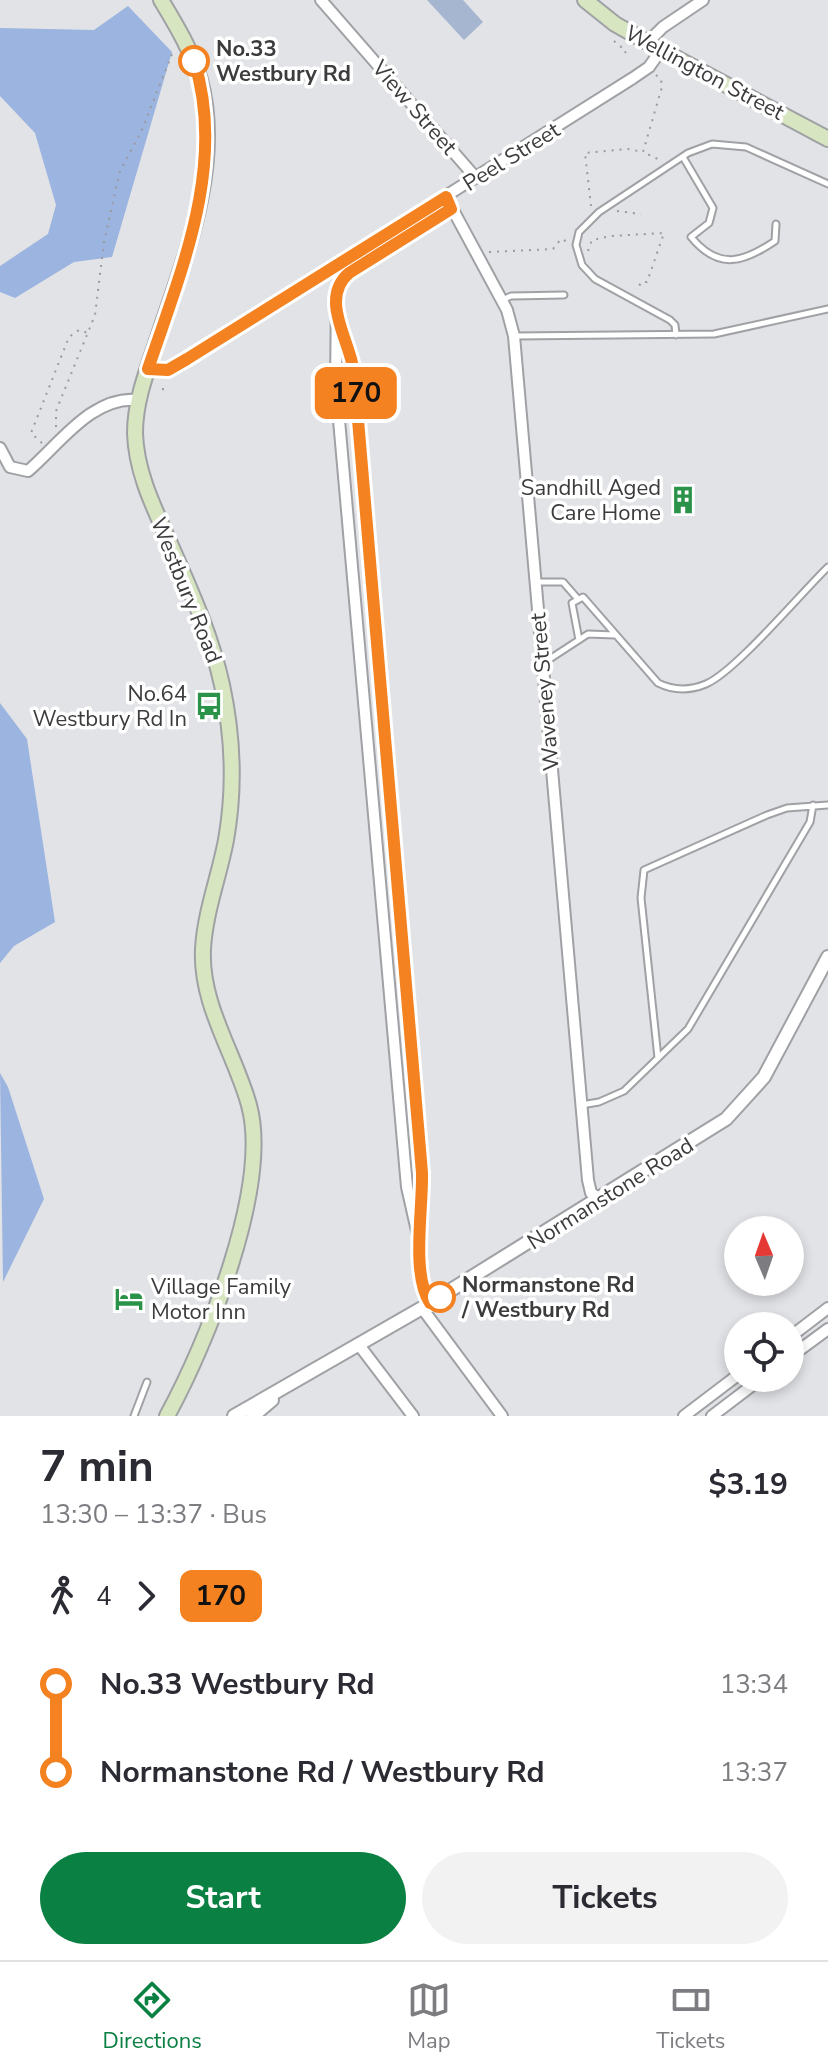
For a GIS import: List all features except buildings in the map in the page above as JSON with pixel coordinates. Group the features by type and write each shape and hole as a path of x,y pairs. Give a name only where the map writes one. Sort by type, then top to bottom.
{"main road":[{"name":"Westbury Road","path":"161,0 185,42 204,97 206,154 190,237 138,400 135,432 138,462 150,498 207,629 226,706 232,772 230,809 205,930 203,964 213,1009 250,1109 255,1141 252,1179 221,1290 193,1363 167,1416"},
{"name":"Wellington Street","path":"585,0 655,46 828,139"}],"street":[{"name":"View Street","path":"321,0 476,178"},
{"name":"Peel Street","path":"148,369 168,370 187,359 649,67 663,27 703,0"},
{"name":"Waveney Street","path":"446,197 501,300 514,336 588,1180 591,1193 600,1199"},
{"path":"451,209 343,277 337,291 336,386 369,789 407,1187 419,1240 426,1305 502,1416"},
{"path":"338,324 352,362 356,394 422,1173 419,1240"},
{"path":"0,448 10,467 28,471 60,436 108,406 138,400"},
{"name":"Normanstone Road","path":"234,1416 426,1305 711,1130 740,1105 764,1077 828,957"},
{"path":"804,1326 828,1308"},
{"path":"804,1347 828,1329"},
{"path":"359,1345 413,1416"},
{"path":"684,1416 724,1386"},
{"name":"Normanstone Road","path":"253,1416 287,1388"},
{"path":"712,1416 744,1392"}],"lane":[{"path":"676,335 675,325 670,320 587,272 576,245 579,232 599,212 683,157 712,144 734,144 828,184"},
{"path":"683,157 713,208 709,223 691,237 701,249 729,260 744,261 775,241 776,224"},
{"path":"501,300 511,296 564,295"},
{"path":"514,336 676,335 739,331 828,309"},
{"path":"579,640 572,603 583,597 658,683 670,689 689,690 719,676 828,567"},
{"path":"535,582 563,582 577,598"},
{"path":"542,665 596,632 618,636"},
{"path":"581,1105 599,1102 624,1091 688,1029 810,822 813,805"},
{"path":"658,1059 641,898 644,870 767,815 813,805 828,805"},
{"path":"134,1416 147,1382"}],"path":[{"path":"614,41 625,53"},
{"path":"60,436 55,425 56,411 90,334 120,171 141,132 169,55 185,42"},
{"path":"643,152 662,87 661,79 655,74"},
{"path":"641,214 614,211 604,215 587,203 585,153 628,149 643,152 668,167"},
{"path":"477,259 492,250 553,249 561,239 590,252 590,243 595,240 664,233 647,282 641,282 632,299"},
{"path":"50,447 34,439 31,427 69,337 79,330 90,334"},
{"path":"162,389 170,390"}],"shaded area":[{"path":"427,0 463,0 483,22 464,40"},
{"path":"128,6 172,52 112,257 74,262 15,298 0,292 0,266 48,234 56,205 35,133 0,96 0,28 94,30"},
{"path":"0,703 27,739 55,922 14,946 0,963"},
{"path":"0,1073 8,1087 44,1199 3,1282"}],"bus line":[{"name":"170","path":"194,61 207,118 204,172 190,237 148,369 168,370 446,197 451,209 343,277 337,291 338,324 349,350 355,379 422,1173 419,1240 425,1295 430,1303 440,1297"}],"place":[{"name":"No.33 Westbury Rd","path":"194,61"},
{"name":"Sandhill Aged Care Home","path":"683,500"},
{"name":"No.64 Westbury Rd In","path":"209,706"},
{"name":"Normanstone Rd / Westbury Rd","path":"440,1297"},
{"name":"Village Family Motor Inn","path":"129,1299"}]}
